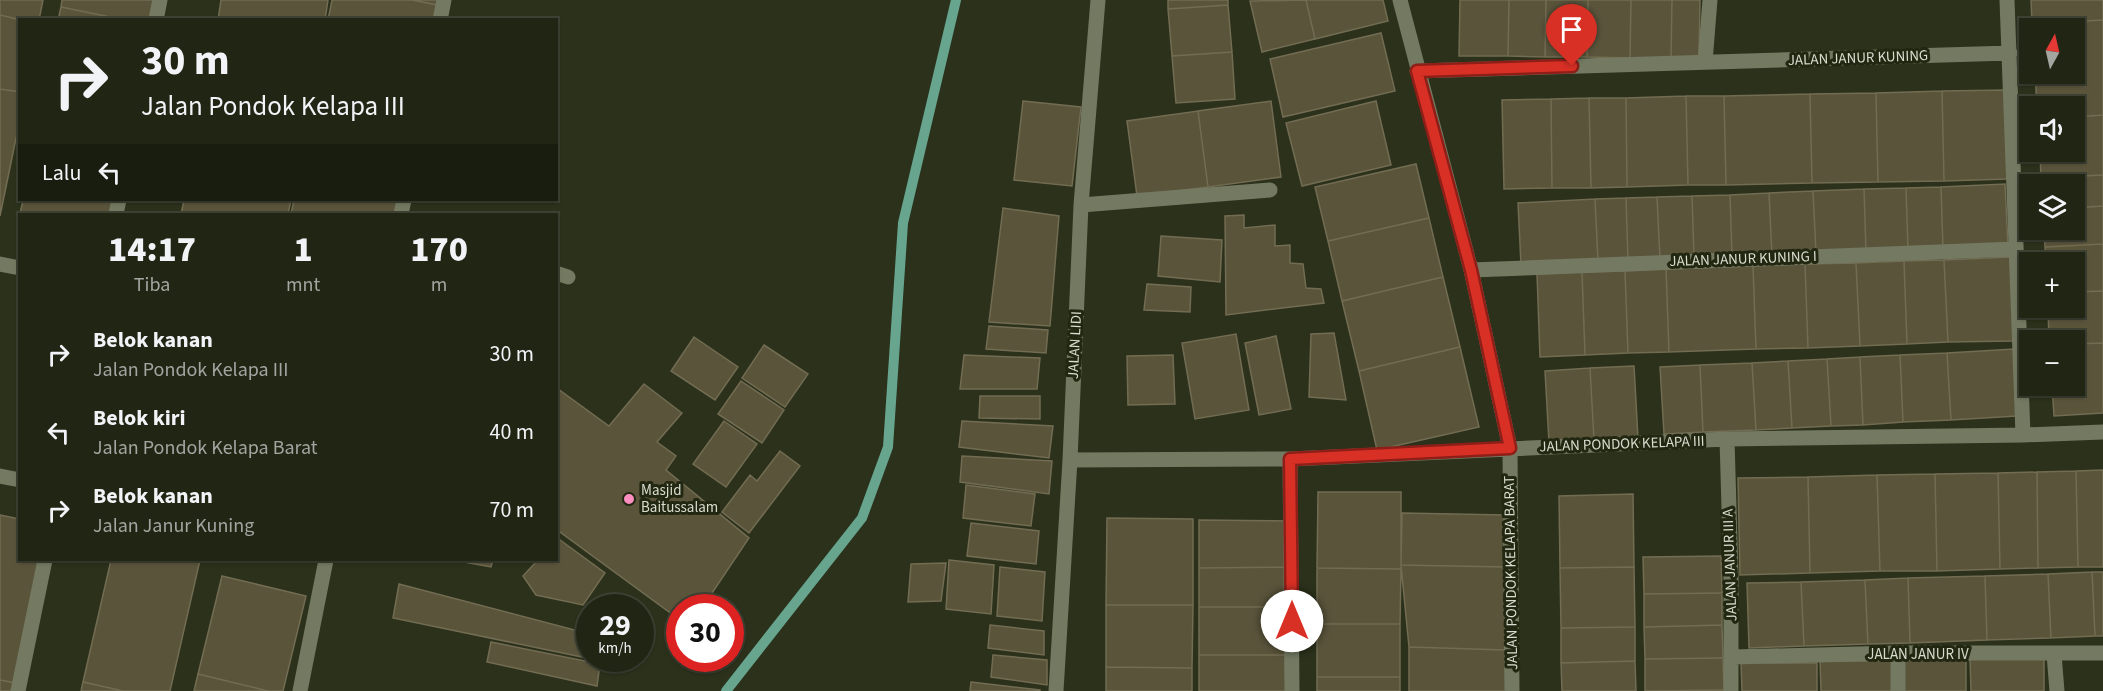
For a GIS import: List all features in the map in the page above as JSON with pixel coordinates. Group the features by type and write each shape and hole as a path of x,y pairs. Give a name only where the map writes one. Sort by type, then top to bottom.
{"street":[{"path":"156,18 160,0"},
{"path":"440,18 444,0"},
{"name":"JALAN LIDI","path":"1056,691 1070,460 1081,205 1098,0"},
{"name":"JALAN PONDOK KELAPA BARAT","path":"1400,0 1471,270 1510,448 1512,691"},
{"path":"1705,62 1710,0"},
{"path":"2007,0 2023,435"},
{"name":"JALAN JANUR KUNING","path":"1417,71 2010,53"},
{"path":"1081,205 1270,190"},
{"name":"JALAN JANUR KUNING I","path":"1471,270 2016,249"},
{"path":"0,264 18,268"},
{"name":"JALAN PONDOK KELAPA III","path":"1070,460 1290,459 1727,439 2103,432"},
{"name":"JALAN JANUR III A","path":"1727,439 1731,691"},
{"path":"1290,459 1292,691"},
{"path":"0,476 18,480"},
{"path":"18,691 45,561"},
{"path":"300,691 326,561"},
{"path":"1898,653 1898,691"},
{"name":"JALAN JANUR IV","path":"1732,657 1898,653 2103,653"},
{"path":"2054,654 2057,691"}],"building":[{"path":"0,0 43,0 39,18 18,19 0,15"},
{"path":"62,0 153,0 149,18 115,18 61,7"},
{"path":"221,0 328,0 325,18 218,18"},
{"path":"332,0 412,0 438,5 435,18 328,18"},
{"path":"412,0 439,0 438,5"},
{"path":"1168,0 1228,0 1228,5 1168,9"},
{"path":"1306,0 1315,39 1262,52 1250,1"},
{"path":"1306,0 1383,0 1388,21 1315,39"},
{"path":"1460,0 1509,0 1508,56 1459,56"},
{"path":"1509,0 1546,0 1545,57 1508,56"},
{"path":"1546,0 1588,0 1587,57 1545,57"},
{"path":"1588,0 1631,0 1630,58 1587,57"},
{"path":"1631,0 1672,0 1671,59 1630,58"},
{"path":"1672,0 1700,0 1699,58 1671,59"},
{"path":"2031,0 2103,0 2103,20 2032,18"},
{"path":"1228,5 1232,52 1172,56 1168,9"},
{"path":"61,7 115,18 58,18"},
{"path":"0,15 18,19 18,92 0,89"},
{"path":"2103,20 2103,115 2085,116 2085,96 2036,96 2036,84 2085,84 2085,21"},
{"path":"1381,33 1395,91 1283,117 1270,59"},
{"path":"1232,52 1235,99 1176,103 1172,56"},
{"path":"0,89 18,92 18,129 0,216"},
{"path":"2005,90 2007,179 1944,181 1942,91"},
{"path":"1942,91 1944,181 1878,182 1876,93"},
{"path":"1876,93 1878,182 1812,183 1810,94"},
{"path":"1810,94 1812,183 1726,185 1724,96"},
{"path":"1686,96 1688,185 1627,187 1626,98"},
{"path":"1686,96 1724,96 1726,185 1688,185"},
{"path":"1589,98 1591,188 1552,188 1551,99"},
{"path":"1589,98 1626,98 1627,187 1591,188"},
{"path":"1551,99 1552,188 1504,189 1502,100"},
{"path":"1023,101 1081,107 1072,186 1014,180"},
{"path":"1271,101 1281,177 1208,187 1198,111"},
{"path":"1376,101 1391,165 1302,186 1286,123"},
{"path":"1198,111 1208,187 1137,196 1127,121"},
{"path":"2103,115 2103,175 2041,174 2040,162 2085,162 2085,116"},
{"path":"1416,164 1429,218 1328,241 1315,187"},
{"path":"2103,175 2103,206 2085,207 2085,176"},
{"path":"2005,184 2008,246 1943,249 1941,187"},
{"path":"1941,187 1943,249 1908,250 1906,188"},
{"path":"1906,188 1908,250 1866,252 1864,189"},
{"path":"1864,189 1866,252 1816,253 1813,191"},
{"path":"1813,191 1816,253 1772,255 1769,193"},
{"path":"1769,193 1772,255 1732,257 1730,195"},
{"path":"1730,195 1732,257 1694,258 1692,196"},
{"path":"1692,196 1694,258 1660,259 1657,197"},
{"path":"1657,197 1660,259 1628,260 1626,198"},
{"path":"1626,198 1628,260 1598,262 1595,199"},
{"path":"1595,199 1598,262 1521,265 1518,203"},
{"path":"23,201 113,201 110,213 20,213"},
{"path":"184,201 291,201 288,213 181,213"},
{"path":"294,201 401,201 398,213 291,213"},
{"path":"2103,206 2103,244 2045,247 2045,240 2085,240 2085,207"},
{"path":"1003,208 1059,216 1050,326 989,322"},
{"path":"1244,215 1244,228 1275,225 1275,246 1290,245 1290,263 1303,264 1306,288 1321,289 1324,303 1226,315 1225,216"},
{"path":"1429,218 1443,277 1342,301 1328,241"},
{"path":"1161,236 1222,240 1220,282 1158,276"},
{"path":"2103,244 2103,291 2085,292 2085,252 2045,252 2045,247"},
{"path":"2011,257 2014,341 1948,342 1944,260"},
{"path":"1944,260 1948,342 1907,344 1904,261"},
{"path":"1904,261 1907,344 1860,346 1856,263"},
{"path":"1856,263 1860,346 1808,348 1805,264"},
{"path":"1805,264 1808,348 1756,349 1753,266"},
{"path":"1753,266 1756,349 1669,352 1666,269"},
{"path":"1666,269 1669,352 1628,353 1625,271"},
{"path":"1625,271 1628,353 1585,355 1582,272"},
{"path":"1582,272 1585,355 1540,357 1537,274"},
{"path":"1443,277 1460,347 1359,371 1342,301"},
{"path":"1147,284 1191,287 1190,312 1144,310"},
{"path":"2103,291 2103,343 2085,344 2085,330 2049,330 2048,318 2085,318 2085,292"},
{"path":"989,326 1048,330 1046,353 986,349"},
{"path":"1334,333 1346,400 1309,397 1311,334"},
{"path":"1236,334 1249,410 1195,419 1182,343"},
{"path":"1276,336 1291,409 1259,415 1245,343"},
{"path":"694,337 738,367 715,400 671,371"},
{"path":"2103,343 2103,413 2054,416 2053,396 2085,396 2085,344"},
{"path":"764,345 808,374 785,407 742,378"},
{"path":"1460,347 1479,427 1377,450 1359,371"},
{"path":"2014,349 2017,416 1951,420 1947,353"},
{"path":"1947,353 1951,420 1903,422 1900,355"},
{"path":"964,355 1040,358 1037,389 960,389"},
{"path":"1173,355 1175,404 1128,405 1127,356"},
{"path":"1900,355 1903,422 1863,425 1860,357"},
{"path":"1860,357 1863,425 1831,426 1827,359"},
{"path":"1827,359 1831,426 1792,428 1788,361"},
{"path":"1788,361 1792,428 1756,430 1752,363"},
{"path":"1752,363 1756,430 1703,432 1700,365"},
{"path":"1700,365 1703,432 1664,434 1660,367"},
{"path":"1634,366 1638,438 1594,440 1590,368"},
{"path":"1590,368 1594,440 1549,442 1545,371"},
{"path":"741,381 784,410 762,443 718,414"},
{"name":"Masjid Baitussalam","path":"644,384 682,413 657,442 676,456 666,470 749,538 711,594 666,594 666,610 654,601 654,594 645,594 558,530 558,389 609,426"},
{"path":"980,396 1040,396 1040,419 979,418"},
{"path":"724,421 757,444 726,487 693,464"},
{"path":"962,421 1053,426 1049,458 959,447"},
{"path":"780,451 800,466 749,533 722,512 750,475 757,481"},
{"path":"962,456 1052,461 1049,494 960,482"},
{"path":"2103,470 2103,567 2078,567 2076,471"},
{"path":"2076,471 2078,567 2038,568 2037,472"},
{"path":"2037,472 2038,568 2000,569 1998,473"},
{"path":"1998,473 2000,569 1937,571 1935,474"},
{"path":"1935,474 1937,571 1880,571 1877,475"},
{"path":"1877,475 1880,571 1810,573 1808,477"},
{"path":"1808,477 1810,573 1740,575 1738,478"},
{"path":"966,485 1035,494 1031,526 963,518"},
{"path":"1318,492 1401,492 1401,569 1317,568"},
{"path":"1633,494 1634,567 1560,568 1559,496"},
{"path":"1402,513 1506,515 1505,567 1401,565"},
{"path":"0,515 18,519 18,561 44,561 16,683 0,680"},
{"path":"1107,518 1193,519 1193,605 1106,605"},
{"path":"1199,520 1290,521 1290,567 1199,568"},
{"path":"971,523 1039,531 1036,564 967,556"},
{"path":"558,538 605,573 591,594 576,594 576,604 536,595 523,576 535,563 532,561 558,561"},
{"path":"1721,556 1722,593 1644,594 1643,557"},
{"path":"949,560 994,565 991,614 946,609"},
{"path":"111,561 200,561 170,691 123,691 83,682"},
{"path":"458,561 493,561 491,567"},
{"path":"946,563 941,601 908,602 911,564"},
{"path":"1401,565 1505,567 1505,650 1409,647"},
{"path":"1000,567 1045,572 1042,621 997,616"},
{"path":"1290,567 1290,607 1199,607 1199,568"},
{"path":"1634,567 1635,627 1561,628 1560,568"},
{"path":"1317,568 1401,569 1400,624 1317,624"},
{"path":"2092,572 2095,636 2051,638 2048,574"},
{"path":"2092,572 2103,572 2103,636 2095,636"},
{"path":"2048,574 2051,638 1987,640 1985,576"},
{"path":"222,576 306,596 283,691 268,691 198,674"},
{"path":"1985,576 1987,640 1910,643 1908,578"},
{"path":"1908,578 1910,643 1868,644 1865,580"},
{"path":"1865,580 1868,644 1804,646 1801,582"},
{"path":"1801,582 1804,646 1749,648 1747,583"},
{"path":"399,584 576,630 576,656 393,618"},
{"path":"1722,593 1722,625 1644,627 1644,594"},
{"path":"1106,605 1193,605 1192,668 1106,667"},
{"path":"1199,607 1290,607 1290,655 1199,655"},
{"path":"1317,624 1400,624 1400,677 1317,677"},
{"path":"990,625 1044,631 1044,655 988,648"},
{"path":"1722,625 1723,658 1645,659 1644,627"},
{"path":"1635,627 1635,661 1561,663 1561,628"},
{"path":"491,642 576,659 576,672 599,672 597,686 487,662"},
{"path":"1409,647 1505,650 1506,691 1409,691"},
{"path":"993,655 1047,660 1047,685 991,677"},
{"path":"1199,655 1290,655 1290,691 1199,691"},
{"path":"1723,658 1724,690 1645,691 1645,659"},
{"path":"1970,658 2044,658 2044,691 1971,691"},
{"path":"1902,660 1966,660 1966,691 1903,691"},
{"path":"1635,661 1636,691 1562,691 1561,663"},
{"path":"1820,661 1892,661 1893,691 1821,691"},
{"path":"1741,663 1817,663 1817,691 1742,691"},
{"path":"1106,667 1192,668 1192,691 1106,691"},
{"path":"198,674 268,691 194,691"},
{"path":"1317,677 1400,677 1400,691 1317,691"},
{"path":"0,680 16,683 15,691 0,691"},
{"path":"83,682 123,691 81,691"},
{"path":"971,682 1040,690 1040,691 970,691"},
{"path":"1724,690 1724,691 1645,691"}],"waterway":[{"path":"726,691 862,518 888,447 903,223 956,0"}],"place":[{"name":"Masjid Baitussalam","path":"629,499"}],"route":[{"path":"1292,621 1290,459 1510,448 1471,270 1417,71 1572,66"}]}
